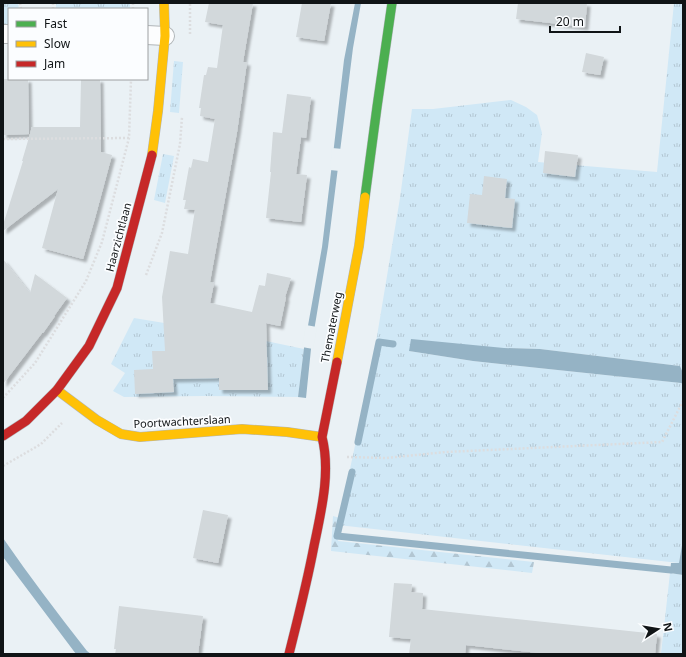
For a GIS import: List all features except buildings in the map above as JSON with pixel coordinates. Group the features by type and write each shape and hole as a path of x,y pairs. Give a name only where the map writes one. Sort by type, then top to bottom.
{"street":[{"name":"Haarzichtlaan","path":"4,434 26,420 57,390 89,346 117,288 151,159 158,111 156,35 164,3"},
{"name":"Thematerweg","path":"289,654 304,596 323,504 326,472 322,437 359,246 392,3"},
{"name":"Poortwachterslaan","path":"57,390 97,420 121,434 140,437 242,429 287,432 322,437"}],"path":[{"path":"3,398 36,363 86,281 102,242 128,138 131,80"},
{"path":"3,139 154,137"},
{"path":"325,453 345,456 386,458 446,452 662,442 683,401"}],"green space":[{"path":"3,3 18,3 19,8 8,8 8,27 3,27"},
{"path":"56,3 130,3 130,8 56,8"},
{"path":"674,3 683,3 683,373 680,366 540,349 504,348 409,351 473,361 683,384 683,539 679,563 338,525 372,366 400,198 412,109 433,109 511,100 526,107 537,115 542,133 538,162 657,172"},
{"path":"174,61 183,62 179,113 170,112"},
{"path":"163,154 174,156 165,203 154,200"},
{"path":"134,318 237,335 304,349 298,397 124,397 113,391 125,373 111,364"},
{"path":"333,516 343,519 338,541 534,562 532,573 331,551"},
{"path":"670,573 683,575 683,654 661,654"}],"shaded area":[{"path":"355,3 361,3 353,48 328,247 311,349 306,398 298,397 304,348 322,247 344,60"},
{"path":"411,339 504,348 540,349 680,366 683,373 683,384 473,361 409,351"},
{"path":"3,538 23,567 87,651 91,654 76,654 3,557"},
{"path":"683,539 683,575 670,573 671,563 679,563"}],"pier":[{"path":"332,148 343,149 340,171 330,170"},
{"path":"306,325 317,327 313,349 302,347"}],"waterway":[{"path":"358,442 379,342 393,344"},
{"path":"352,472 337,536 671,570"}],"traffic: fast":[{"path":"365,197 392,3"}],"traffic: slow":[{"path":"152,155 165,36 164,3"},
{"path":"337,362 359,246 365,197"},
{"path":"57,390 97,420 121,434 140,437 242,429 287,432 322,437"}],"traffic: jam":[{"path":"3,436 26,421 57,390 89,346 117,288 152,155"},
{"path":"289,654 322,506 326,464 322,437 337,362"}]}
